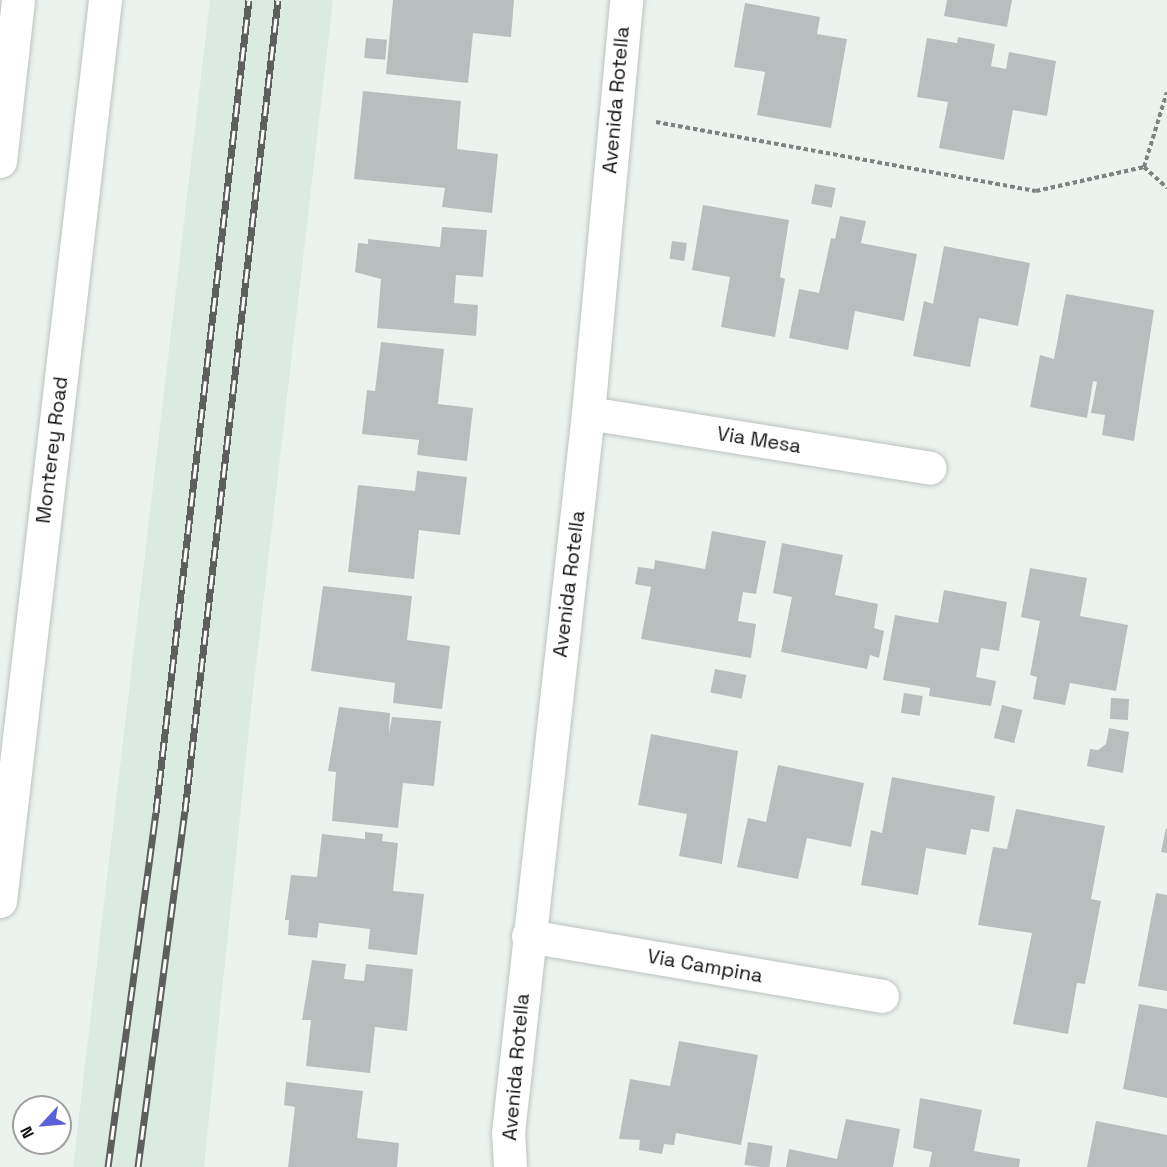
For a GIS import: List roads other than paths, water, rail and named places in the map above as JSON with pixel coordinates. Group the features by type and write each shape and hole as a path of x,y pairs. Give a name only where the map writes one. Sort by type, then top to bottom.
{"street":[{"path":"0,161 18,0"},
{"name":"Monterey Road","path":"0,901 105,0"},
{"name":"Avenida Rotella","path":"510,1167 508,1133 528,936 588,413 626,0"},
{"name":"Via Mesa","path":"588,413 930,468"},
{"name":"Via Campina","path":"528,936 882,996"}],"railway":[{"path":"108,1167 156,812 249,0"},
{"path":"138,1167 185,811 278,0"}]}
